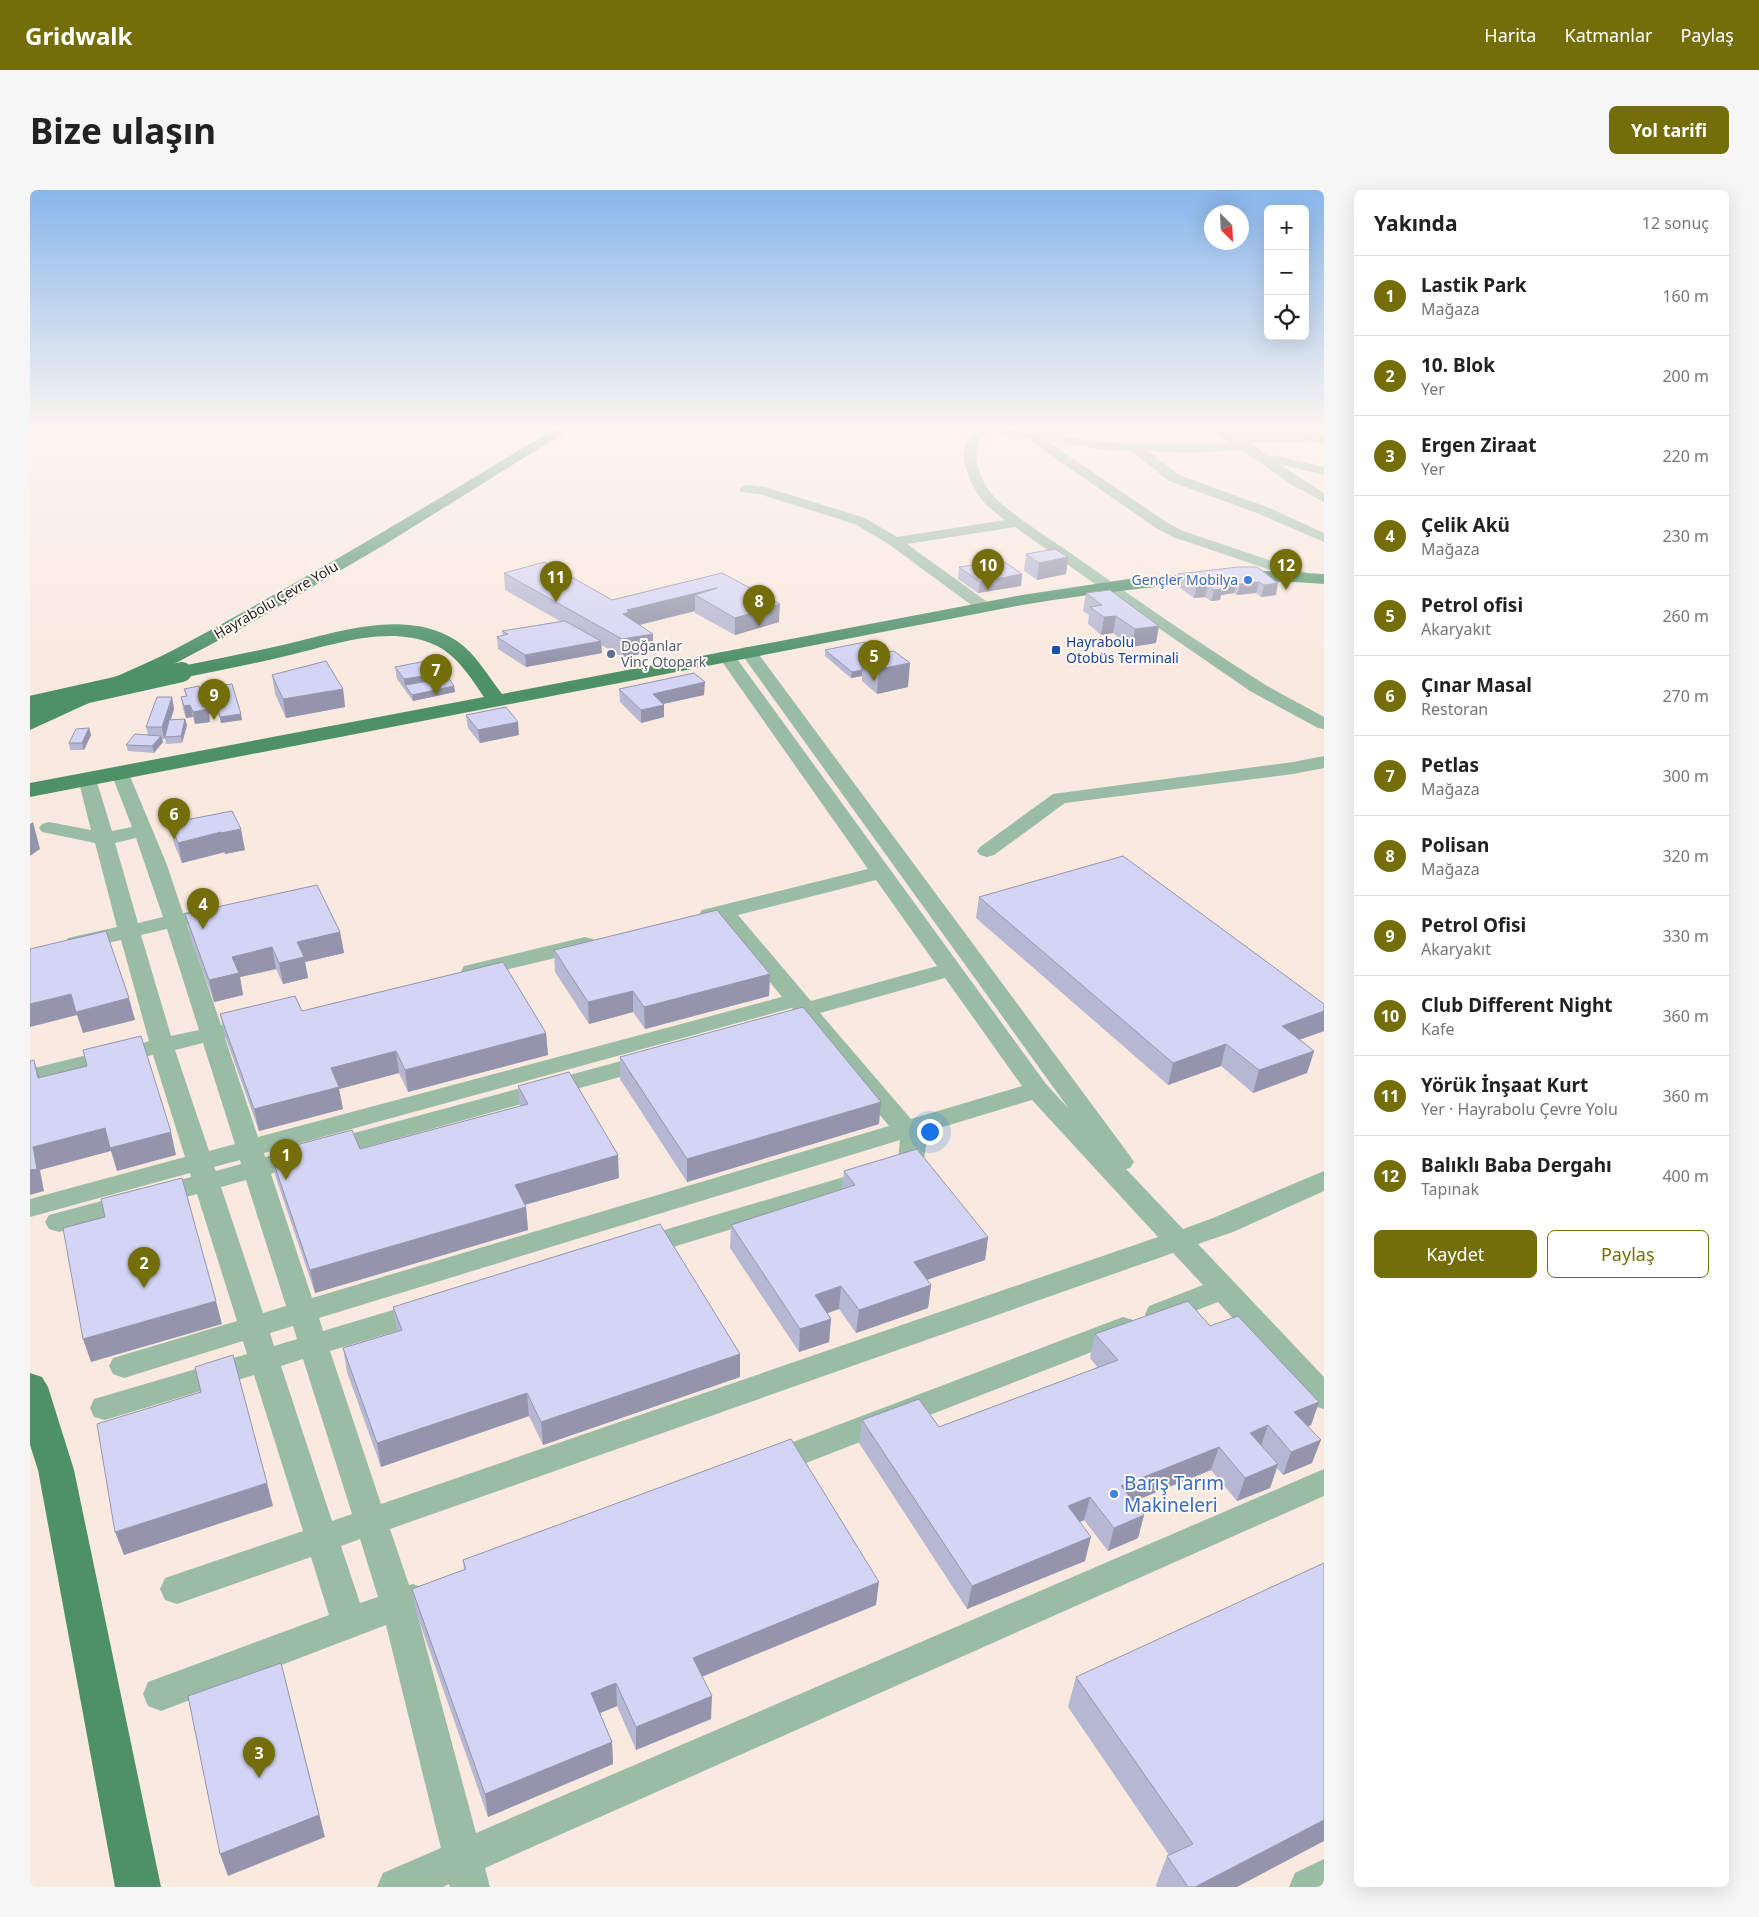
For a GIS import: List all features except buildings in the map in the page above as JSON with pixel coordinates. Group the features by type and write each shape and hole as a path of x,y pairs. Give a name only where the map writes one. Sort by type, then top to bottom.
{"main road":[{"name":"Hayrabolu Çevre Yolu","path":"30,724 162,664 233,626 435,507"},
{"path":"30,790 984,607 1107,586 1170,579 1226,576 1306,577 1324,580"},
{"path":"30,706 361,634 412,632 431,636 454,648 464,657 496,700"},
{"path":"30,1387 56,1470 138,1887"}],"street":[{"path":"815,507 860,521 894,542 984,607"},
{"path":"999,507 1017,522 1107,586 1256,686 1324,724"},
{"path":"1134,507 1161,526 1178,534 1306,577"},
{"path":"1254,507 1324,538"},
{"path":"894,542 1017,522"},
{"path":"748,652 1178,1241"},
{"path":"726,656 1037,1090 1324,1397"},
{"path":"986,851 1060,798 1293,768 1324,762"},
{"path":"120,772 144,831 175,922 398,1604 466,1873"},
{"path":"87,779 162,1045 350,1623"},
{"path":"49,828 104,839 144,831"},
{"path":"689,920 881,872"},
{"path":"615,1254 910,1166 914,1140 724,912"},
{"path":"52,949 212,914"},
{"path":"452,976 604,940"},
{"path":"59,1222 203,1172 252,1158 950,969"},
{"path":"30,1077 250,1024"},
{"path":"124,1366 1037,1090"},
{"path":"30,1208 203,1172"},
{"path":"177,1589 1223,1225 1324,1180"},
{"path":"740,1475 1223,1289"},
{"path":"105,1408 445,1306"},
{"path":"397,1887 466,1873 1324,1482"},
{"path":"161,1694 444,1587"},
{"path":"1309,1887 1324,1879"}],"place":[{"name":"Gençler Mobilya","path":"1248,580"},
{"name":"Club Different Night","path":"988,590"},
{"name":"Balıklı Baba Dergahı","path":"1286,590"},
{"name":"Yörük İnşaat Kurt","path":"556,602"},
{"name":"Polisan","path":"759,626"},
{"name":"Hayrabolu Otobüs Terminali","path":"1056,650"},
{"name":"Doğanlar Vinç Otopark","path":"611,654"},
{"name":"Petrol ofisi","path":"874,681"},
{"name":"Petlas","path":"436,695"},
{"name":"Petrol Ofisi","path":"214,720"},
{"name":"Çınar Masal","path":"174,839"},
{"name":"Çelik Akü","path":"203,929"},
{"name":"Lastik Park","path":"286,1180"},
{"name":"10. Blok","path":"144,1288"},
{"name":"Barış Tarım Makineleri","path":"1114,1494"},
{"name":"Ergen Ziraat","path":"259,1778"}]}
